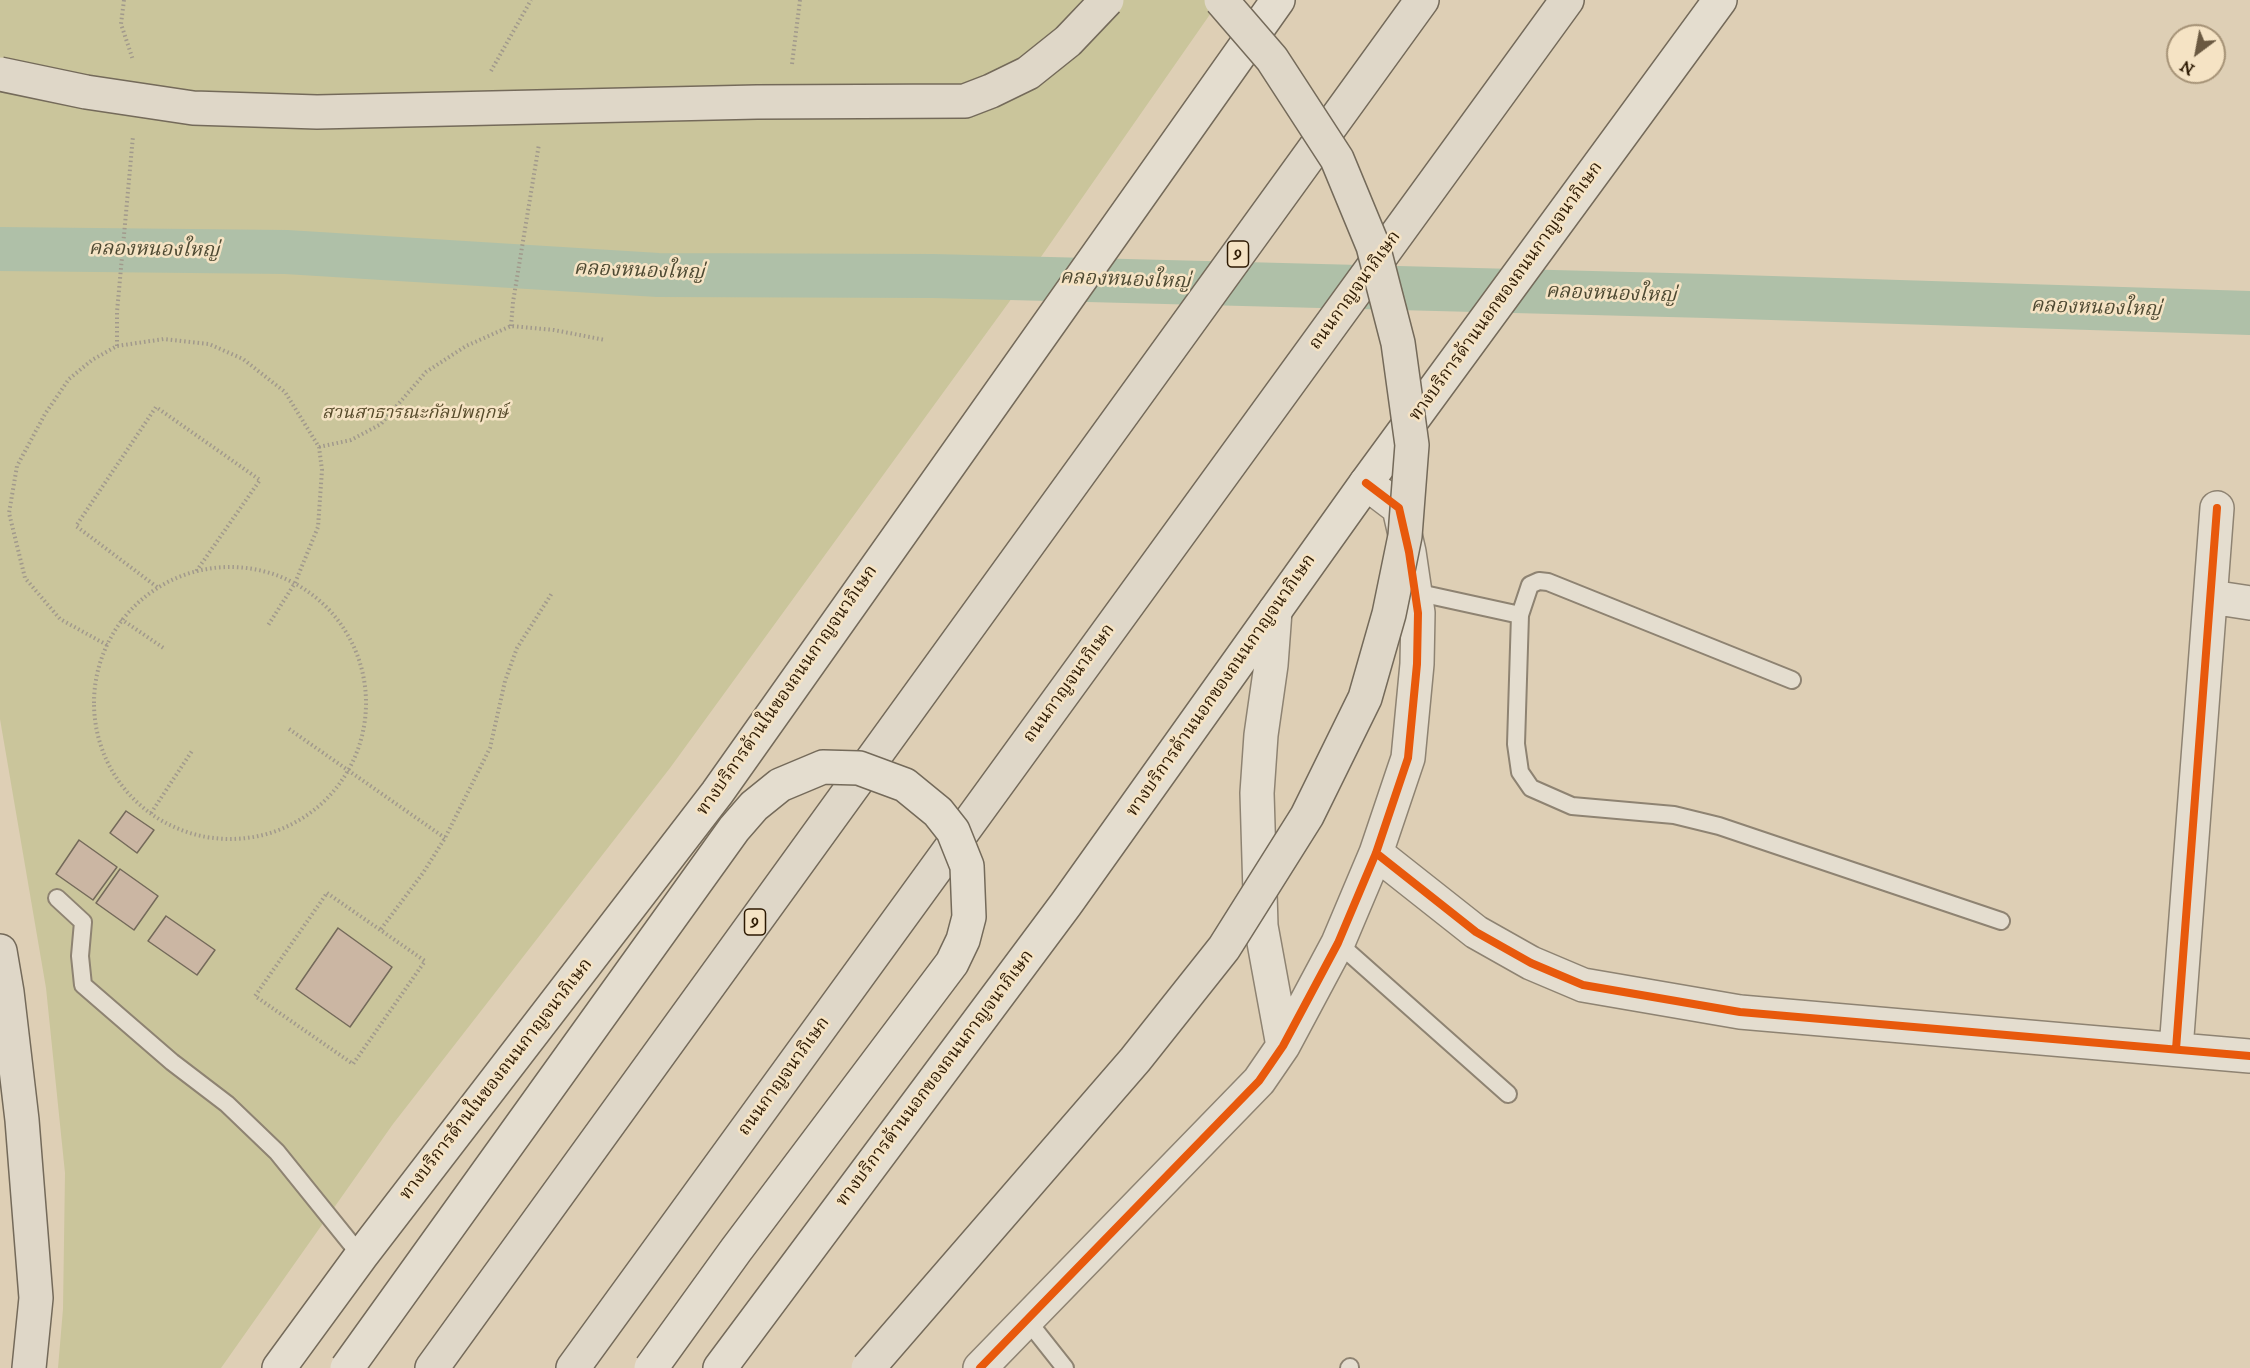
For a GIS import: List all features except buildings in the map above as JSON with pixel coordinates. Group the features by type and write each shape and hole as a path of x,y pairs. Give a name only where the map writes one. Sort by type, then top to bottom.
{"main road":[{"path":"0,74 86,92 193,108 306,111 746,102 964,101 1028,73 1068,41 1107,0"},
{"path":"868,1368 1135,1060 1224,948 1307,816 1365,698 1389,615 1406,536 1412,445 1398,343 1373,246 1337,159 1272,59 1221,0"},
{"name":"ทางบริการด้านในของถนนกาญจนาภิเษก","path":"279,1368 361,1256 717,793 1278,0"},
{"name":"9","path":"432,1368 1422,0"},
{"name":"ถนนกาญจนาภิเษก","path":"573,1368 1568,0"},
{"name":"ทางบริการด้านนอกของถนนกาญจนาภิเษก","path":"720,1368 1066,904 1366,483 1720,0"},
{"path":"980,1368 1259,1080 1283,1046 1338,943 1376,853 1408,758 1417,664 1418,613 1409,552 1399,508 1366,483"},
{"path":"2176,1049 2217,508"},
{"path":"2211,597 2250,603"},
{"path":"1275,610 1257,793 1261,926 1283,1046"},
{"path":"347,1368 734,828 754,806 780,785 823,767 859,768 905,784 938,812 953,831 967,866 969,917 963,940 952,963 736,1250 651,1368"},
{"path":"1376,853 1476,932 1531,963 1584,985 1740,1012 2250,1056"},
{"path":"0,951 22,1120 36,1298 29,1368"}],"lane":[{"path":"1792,680 1548,582 1539,581 1530,585 1520,615 1516,744 1520,772 1531,788 1572,806 1674,815 1719,826 2001,921"},
{"path":"1415,592 1520,615"},
{"path":"57,898 83,922 80,945 83,986 172,1062 227,1104 277,1152 361,1256"},
{"path":"1338,943 1508,1094"},
{"path":"1027,1320 1065,1368"}],"path":[{"path":"486,79 531,0"},
{"path":"117,346 117,312 134,131"},
{"path":"511,326 530,195"},
{"path":"319,447 351,440 381,424 426,372 466,346 511,326 554,330 605,340"},
{"path":"107,645 60,619 25,578 9,513 17,466 45,414 69,379 92,360 117,346 164,339 210,344 243,359 285,392 319,447 322,470 318,527 295,583 267,627"},
{"path":"157,587 76,526 156,407 260,480 195,573"},
{"path":"228,565 279,575 295,583 333,612 364,670 368,722 349,769 310,817 278,834 214,841 171,829 122,789 93,726 98,660 107,645 124,613 166,580 228,565"},
{"path":"381,929 423,873 445,838 490,748 505,681 517,648 552,593"},
{"path":"121,619 165,649"},
{"path":"289,729 445,838"},
{"path":"151,813 192,751"},
{"path":"327,892 381,929 425,961 352,1064 255,996 327,892"}],"green space":[{"name":"สวนสาธารณะกัลปพฤกษ์","path":"0,0 1220,0 1020,287 670,768 393,1124 221,1368 58,1368 63,1309 65,1173 46,988 0,719"}],"waterway":[{"name":"คลองหนองใหญ่","path":"0,249 286,252 658,275 933,276 2250,313"}],"cycle path":[{"path":"980,1368 1259,1081 1283,1046 1338,943 1376,853 1408,758 1417,664 1418,613 1409,552 1399,508 1366,483"},
{"path":"2176,1049 2217,508"},
{"path":"1376,853 1476,932 1531,963 1583,985 1740,1012 2250,1056"}]}
